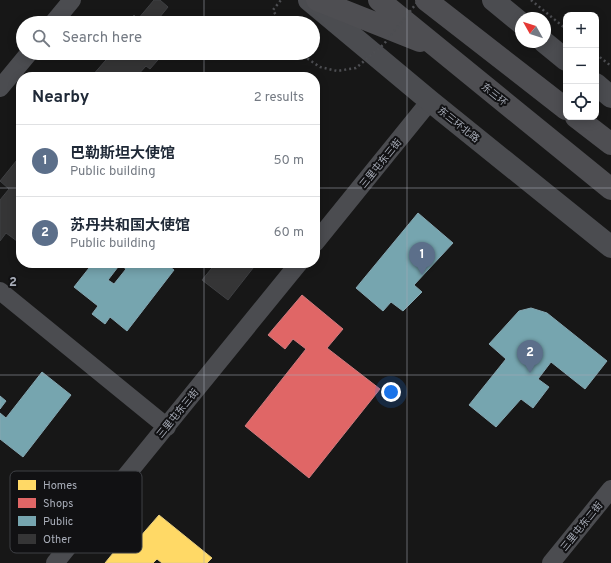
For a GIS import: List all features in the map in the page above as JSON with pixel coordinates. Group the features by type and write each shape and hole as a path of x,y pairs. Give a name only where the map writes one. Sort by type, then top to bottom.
{"highway":[{"path":"317,0 439,48"},
{"name":"东三环","path":"379,0 611,189"},
{"path":"426,0 563,107"},
{"path":"439,0 458,26"},
{"path":"580,120 611,144"},
{"path":"589,171 611,201"}],"street":[{"path":"59,16 72,0"},
{"name":"东三环北路","path":"309,0 430,101 611,247"},
{"path":"493,0 515,18"},
{"path":"551,48 563,58"},
{"path":"0,88 23,60"},
{"path":"599,87 611,97"},
{"name":"三里屯东三街","path":"320,237 430,101"},
{"name":"三里屯东三街","path":"131,471 295,268"},
{"path":"0,291 167,427"},
{"name":"三里屯东二街","path":"551,563 611,490"},
{"name":"三里屯东三街","path":"55,563 63,553"}],"path":[{"path":"276,16 273,10 281,0"},
{"path":"310,60 320,67 338,71 356,68 384,44 419,0"},
{"path":"531,0 563,27"},
{"path":"599,56 611,66"}],"building: Homes":[{"path":"159,515 212,558 207,563 162,563 157,559 153,563 105,563 113,553 142,553 142,535"}],"building: Shops":[{"path":"302,295 343,329 327,348 380,389 309,478 245,426 306,349 293,339 285,349 268,335"}],"building: Public":[{"path":"418,213 453,243 414,285 422,292 403,311 391,302 383,311 356,288"},
{"path":"89,268 117,268 108,280 114,284 126,269 125,268 171,268 174,270 127,331 110,317 105,324 92,314 98,306 74,287"},
{"path":"531,308 547,313 607,361 585,389 551,362 538,379 549,387 533,408 521,399 496,427 469,405 506,359 489,344 519,311"},
{"path":"42,372 71,395 23,457 0,439 0,413 6,418"},
{"path":"0,396 6,401 0,409"}],"building: Other":[{"path":"154,0 160,0 168,7 161,16 141,16"},
{"path":"106,60 158,60 150,69 146,66 141,72 95,72"},
{"path":"16,161 16,240 6,233 0,241 0,200 9,189 0,181"},
{"path":"212,268 253,268 228,300 202,280"}],"place":[{"name":"巴勒斯坦大使馆","path":"422,275"},
{"name":"苏丹共和国大使馆","path":"530,373"}]}
